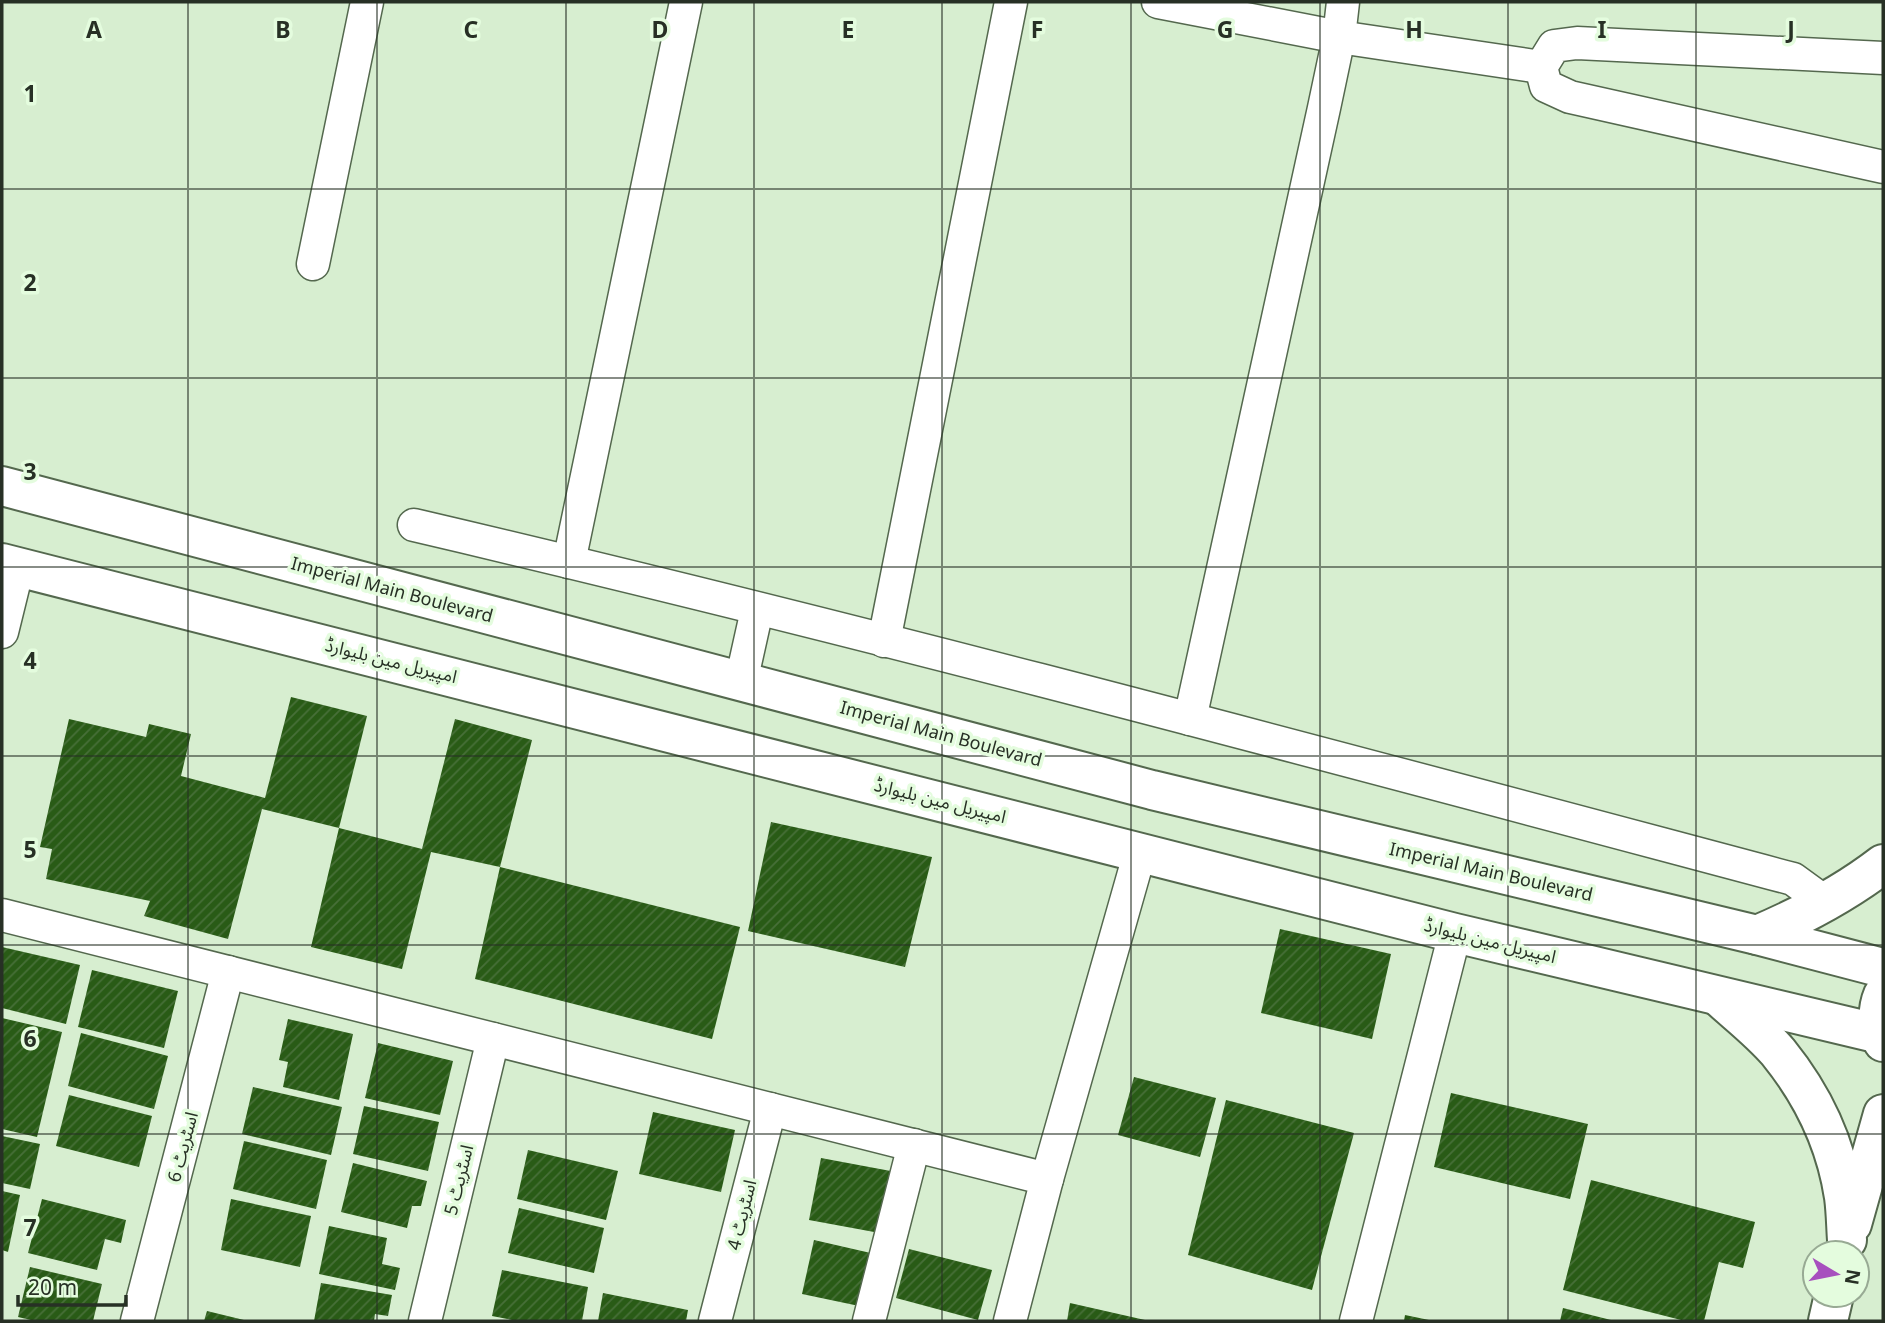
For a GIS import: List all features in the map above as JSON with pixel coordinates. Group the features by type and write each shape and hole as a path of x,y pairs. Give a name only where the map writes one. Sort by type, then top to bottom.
{"street":[{"path":"313,264 366,2"},
{"path":"569,562 686,2"},
{"path":"884,641 1010,2"},
{"path":"1158,2 1339,37 1541,66"},
{"path":"1189,719 1339,37 1343,2"},
{"path":"1883,58 1577,43 1554,46 1541,66 1546,86 1570,97 1883,167"},
{"name":"Imperial Main Boulevard","path":"2,486 1152,790 1757,935 1883,968"},
{"path":"414,525 1189,719 1793,878 1826,903"},
{"path":"2,632 10,565"},
{"name":"امپیریل مین بلیوارڈ","path":"10,565 1455,933 1882,1038"},
{"path":"741,682 757,610"},
{"path":"1010,1321 1047,1179 1140,852"},
{"path":"1757,935 1826,903 1883,864"},
{"path":"2,915 1047,1179"},
{"path":"1356,1321 1455,933"},
{"name":"اسٹریٹ 6","path":"137,1321 228,972"},
{"path":"1882,1038 1878,1017 1883,995"},
{"path":"1718,996 1777,1051 1801,1084 1821,1119 1835,1157 1844,1197 1846,1239"},
{"name":"اسٹریٹ 5","path":"425,1321 493,1040"},
{"name":"اسٹریٹ 4","path":"715,1321 770,1109"},
{"path":"1848,1239 1883,1114"},
{"path":"869,1321 914,1145"}],"building":[{"path":"291,697 367,716 339,828 262,809 228,939 144,916 150,901 46,879 52,849 40,847 69,719 146,737 149,724 191,734 181,776 265,798"},
{"path":"455,719 532,740 500,867 431,852 402,969 311,947 339,828 422,849"},
{"path":"771,822 932,857 905,967 748,931"},
{"path":"500,867 740,927 712,1039 475,979"},
{"path":"1280,929 1391,954 1372,1039 1261,1013"},
{"path":"2,947 80,965 66,1024 2,1008"},
{"path":"92,970 178,991 164,1048 78,1027"},
{"path":"2,1018 62,1032 37,1137 2,1129"},
{"path":"288,1019 353,1034 339,1100 283,1087 288,1062 279,1060"},
{"path":"81,1033 168,1056 154,1109 68,1086"},
{"path":"378,1043 453,1061 440,1115 365,1098"},
{"path":"1134,1077 1216,1098 1200,1157 1118,1135"},
{"path":"253,1087 342,1107 331,1155 242,1134"},
{"path":"1451,1093 1588,1124 1570,1199 1434,1167"},
{"path":"69,1095 152,1116 139,1167 56,1146"},
{"path":"1226,1100 1354,1133 1312,1290 1188,1255"},
{"path":"364,1106 439,1122 428,1171 353,1154"},
{"path":"653,1112 735,1130 721,1192 639,1174"},
{"path":"2,1136 40,1144 30,1189 2,1183"},
{"path":"244,1141 327,1160 316,1209 233,1189"},
{"path":"528,1150 618,1171 606,1220 517,1199"},
{"path":"821,1158 896,1172 885,1234 809,1220"},
{"path":"353,1163 427,1181 421,1206 412,1206 407,1228 341,1212"},
{"path":"1591,1180 1755,1222 1743,1268 1719,1262 1704,1321 1685,1321 1563,1290"},
{"path":"2,1191 20,1195 8,1252 2,1250"},
{"path":"42,1199 126,1220 121,1243 105,1239 97,1270 28,1253"},
{"path":"231,1199 311,1216 300,1267 221,1250"},
{"path":"519,1208 604,1228 594,1273 508,1253"},
{"path":"329,1226 387,1238 382,1264 400,1268 395,1290 319,1274"},
{"path":"814,1240 875,1254 864,1307 802,1294"},
{"path":"909,1249 992,1270 978,1320 896,1298"},
{"path":"30,1267 102,1284 93,1321 35,1321 18,1317"},
{"path":"502,1270 588,1287 582,1321 517,1321 492,1316"},
{"path":"321,1283 392,1295 388,1316 375,1314 374,1321 314,1321"},
{"path":"603,1293 688,1310 686,1321 598,1321"},
{"path":"1070,1303 1145,1320 1067,1321"},
{"path":"1563,1308 1611,1320 1560,1321"},
{"path":"207,1311 244,1320 244,1321 204,1321"},
{"path":"1405,1315 1429,1320 1429,1321 1404,1321"}]}
